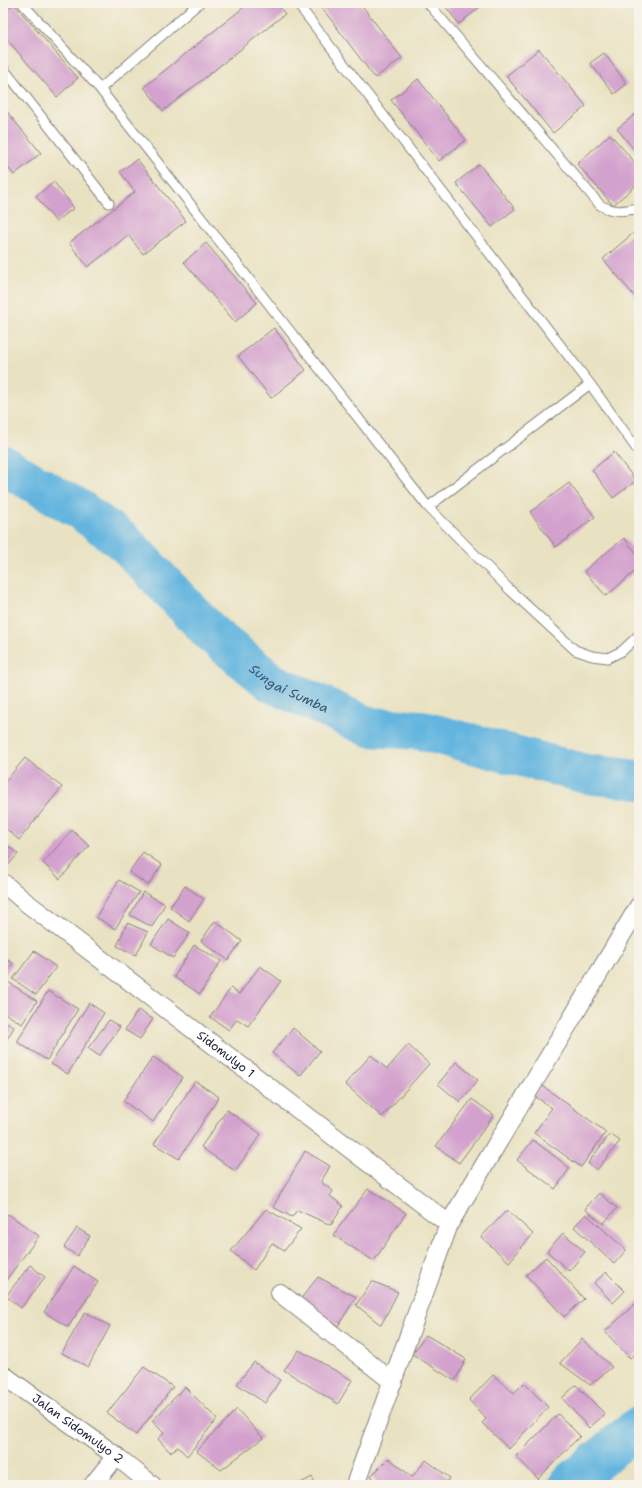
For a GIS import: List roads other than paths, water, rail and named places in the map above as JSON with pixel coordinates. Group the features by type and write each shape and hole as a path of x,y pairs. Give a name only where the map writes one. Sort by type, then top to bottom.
{"street":[{"name":"Sidomulyo 1","path":"3,883 23,900 449,1224"},
{"path":"355,1485 449,1224 639,906"},
{"path":"280,1293 393,1382"},
{"name":"Jalan Sidomulyo 2","path":"3,1375 116,1456 152,1485"},
{"path":"93,1485 116,1456"}],"lane":[{"path":"22,3 100,89 428,506 510,589 575,650 592,656 608,658 622,651 639,635"},
{"path":"100,89 199,3"},
{"path":"297,3 590,384 639,452"},
{"path":"428,3 600,205 610,211 618,212 639,208"},
{"path":"3,68 109,203"},
{"path":"428,506 590,384"}],"waterway":[{"name":"Sungai Sumba","path":"3,465 79,509 123,541 213,635 272,683 369,727 420,730 586,774 639,780"},
{"path":"568,1485 639,1426"}]}
